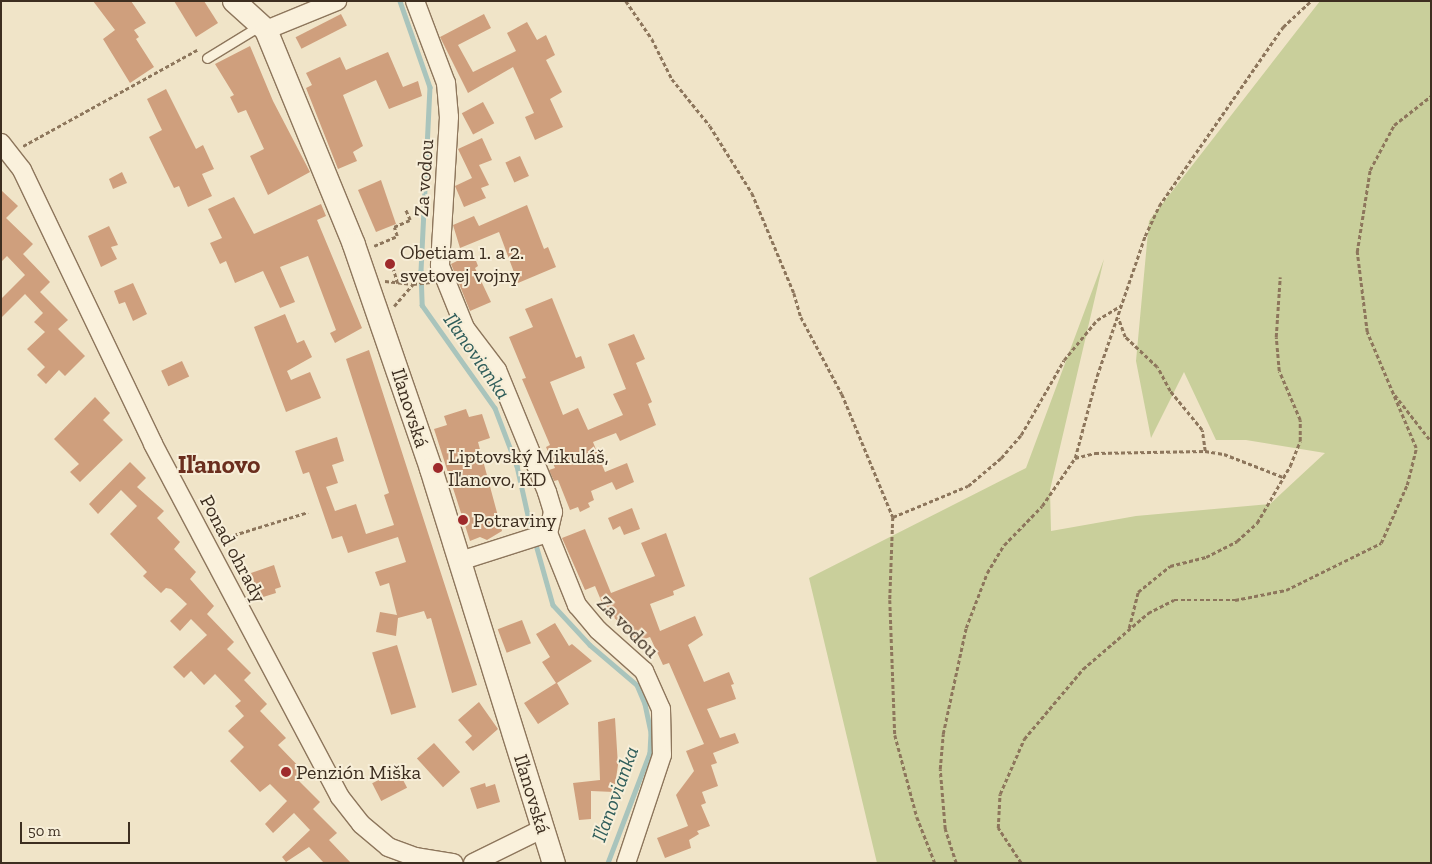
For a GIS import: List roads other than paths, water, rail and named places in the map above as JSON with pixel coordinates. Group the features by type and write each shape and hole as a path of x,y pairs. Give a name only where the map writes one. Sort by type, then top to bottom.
{"street":[{"name":"Iľanovská","path":"234,1 264,27 367,279 460,561 554,863"},
{"path":"264,27 336,1"},
{"name":"Za vodou","path":"415,1 446,83 449,117 440,266 465,328 497,370 544,484 553,512 540,536 577,605 598,630 644,671 661,709 662,755 626,863"},
{"name":"Ponad ohrady","path":"1,144 22,170 153,444 340,797 361,824 388,847 415,857 454,863"},
{"path":"460,561 540,536"},
{"path":"473,863 542,829"}],"lane":[{"path":"207,58 264,27"}],"waterway":[{"name":"Iľanovianka","path":"400,1 430,87 421,271 422,305 495,408 517,466 532,533"},
{"name":"Iľanovianka","path":"535,541 553,605 590,645 637,685 645,704 651,733 650,753 608,863"}],"place":[{"name":"Obetiam 1. a 2. svetovej vojny","path":"390,264"},
{"name":"Liptovský Mikuláš, Iľanovo, KD","path":"438,468"},
{"name":"Potraviny","path":"463,520"},
{"name":"Penzión Miška","path":"286,772"}],"district":[{"name":"Iľanovo","path":"219,464"}]}
